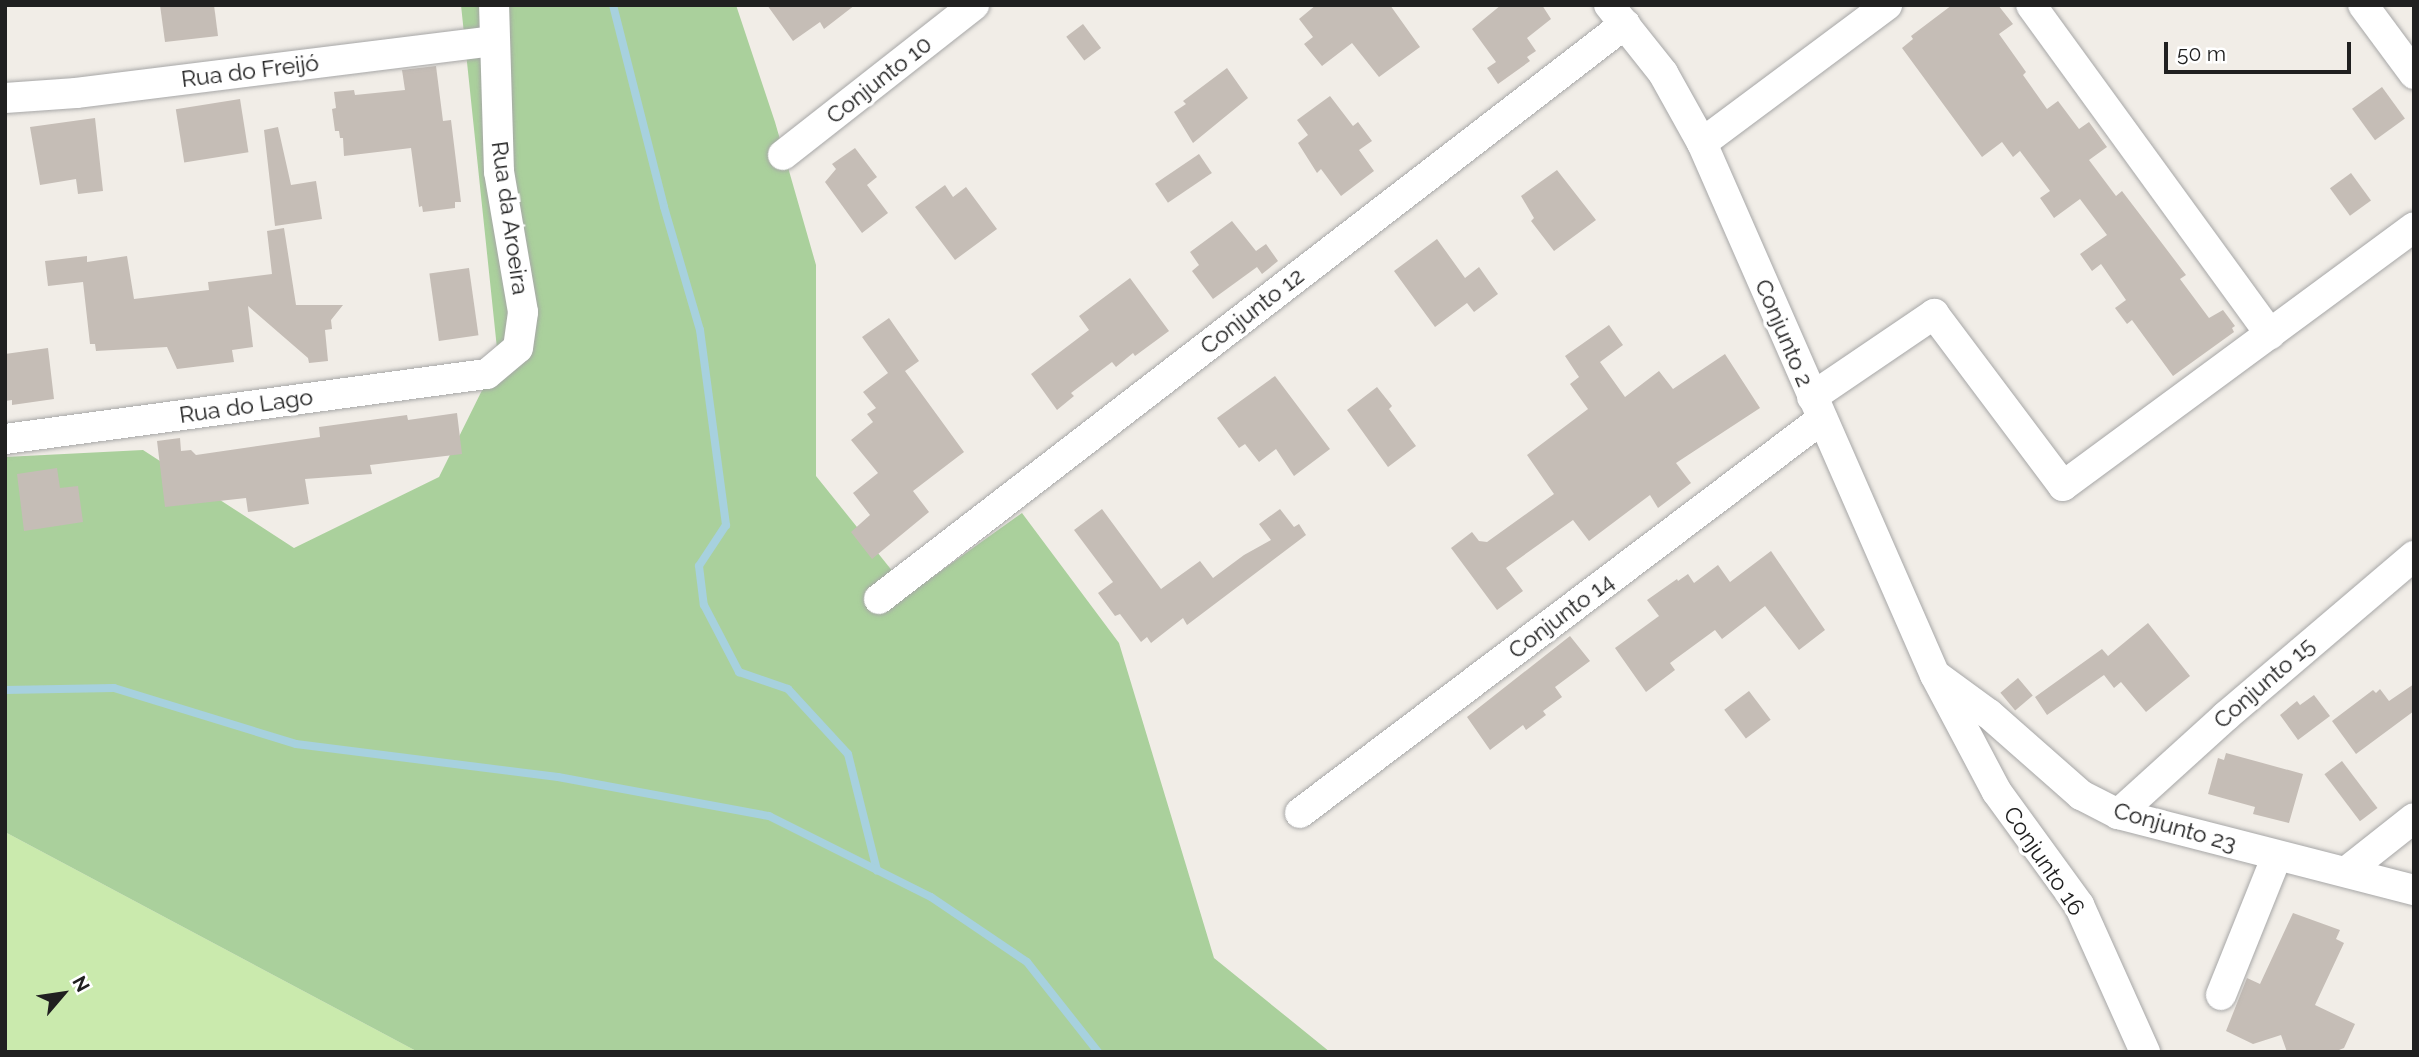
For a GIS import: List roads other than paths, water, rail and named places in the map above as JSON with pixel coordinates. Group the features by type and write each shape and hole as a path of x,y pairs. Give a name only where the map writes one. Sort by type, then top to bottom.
{"street":[{"name":"Rua da Aroeira","path":"487,374 517,348 523,312 499,172 494,5"},
{"name":"Conjunto 10","path":"783,155 974,5"},
{"path":"1702,143 1887,5"},
{"path":"2031,5 2270,334 2414,228"},
{"path":"2363,5 2414,74"},
{"name":"Conjunto 2","path":"1617,15 1663,74 1702,143 1935,675"},
{"name":"Conjunto 12","path":"880,599 1617,15"},
{"name":"Rua do Freijó","path":"5,98 76,93 495,41"},
{"name":"Conjunto 14","path":"1300,813 1934,314 2063,486 2270,334"},
{"name":"Rua do Lago","path":"5,439 487,374"},
{"name":"Conjunto 15","path":"2118,814 2226,716 2414,556"},
{"name":"Conjunto 23","path":"1935,675 1989,713 2081,795 2118,814 2414,890"},
{"name":"Conjunto 16","path":"1935,675 1997,792 2078,905 2145,1052"},
{"path":"2347,871 2414,818"},
{"path":"2221,995 2277,856"}],"waterway":[{"path":"613,5 664,207 700,330 726,525 699,566 704,605 739,672 788,689 848,754 877,870"},
{"path":"5,690 114,688 296,744 558,777 769,816 931,897 1027,962 1098,1052"}]}
